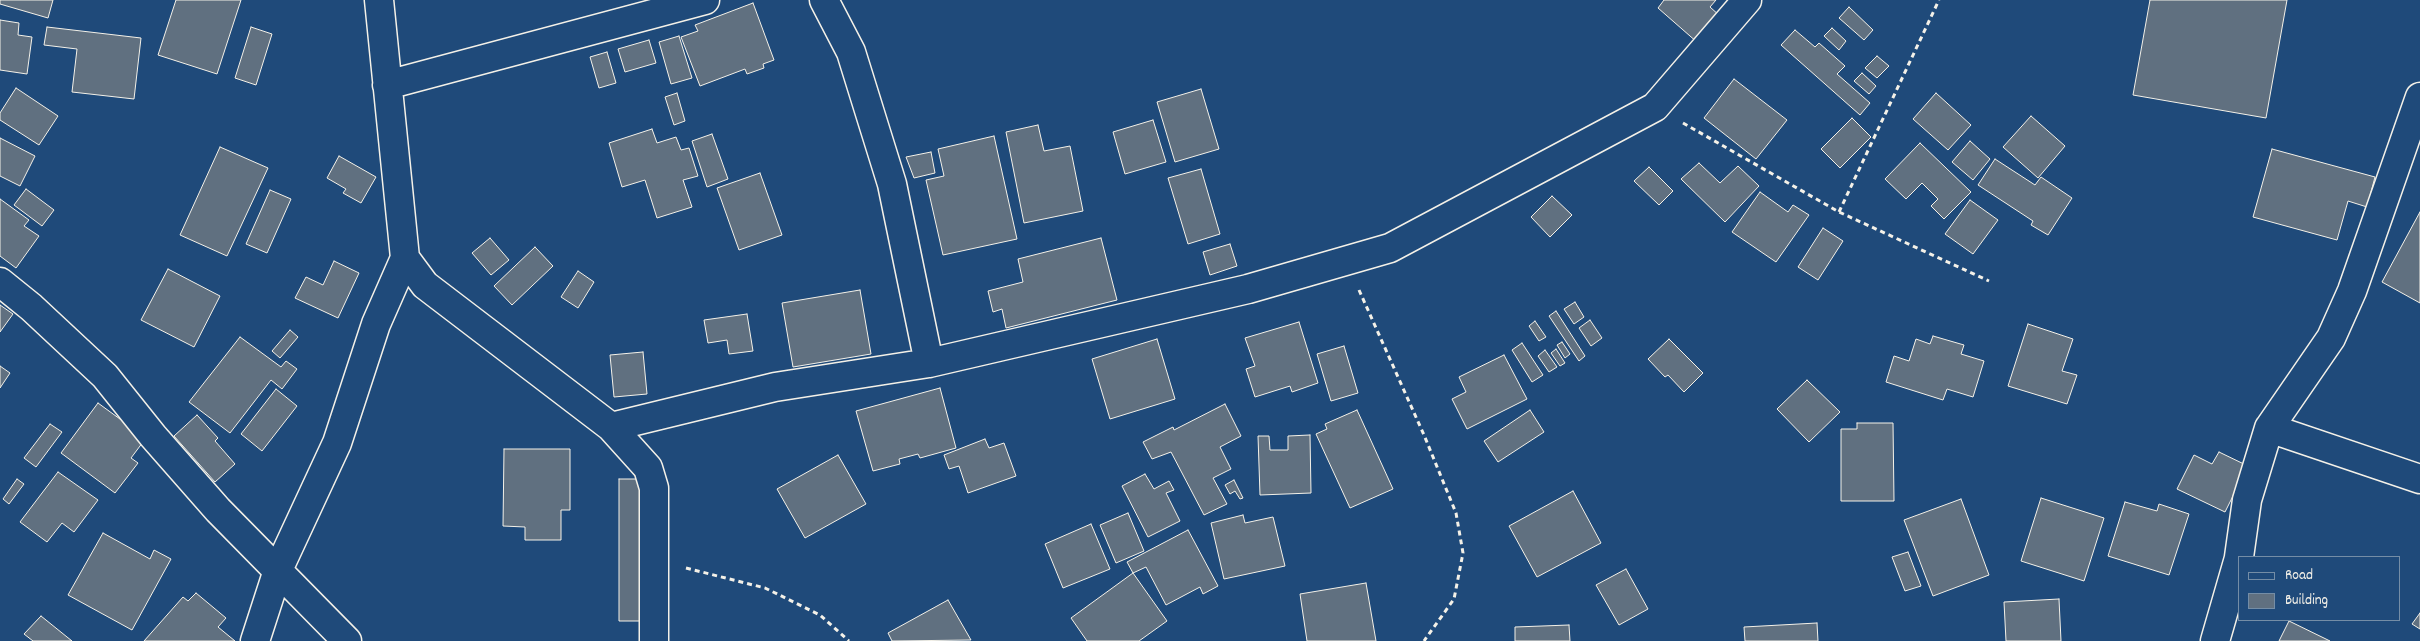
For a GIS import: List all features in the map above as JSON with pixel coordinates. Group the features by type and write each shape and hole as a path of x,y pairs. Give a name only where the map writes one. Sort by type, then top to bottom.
{"street":[{"path":"255,641 278,570 337,443 376,324 405,258 386,85 379,0"},
{"path":"386,85 705,0"},
{"path":"824,0 852,52 892,184 928,363"},
{"path":"611,427 775,387 928,363 1248,289 1390,248 1655,108 1747,0"},
{"path":"2239,556 2247,500 2269,428 2331,338 2352,291 2420,97"},
{"path":"405,258 425,285 611,427 648,468 654,488 654,641"},
{"path":"0,282 31,307 105,376 153,436 218,510 347,641"},
{"path":"2269,428 2420,479"},
{"path":"2215,641 2238,561"}],"path":[{"path":"1839,212 1939,0"},
{"path":"1655,108 1839,212 1989,281"},
{"path":"1346,262 1424,435 1456,513 1463,553 1454,599 1424,641"},
{"path":"654,560 764,588 820,615 850,641"}],"building":[{"path":"0,0 53,0 48,18 0,4"},
{"path":"176,0 241,0 217,74 158,55"},
{"path":"1664,0 1716,0 1710,7 1720,16 1698,43 1658,8"},
{"path":"2150,0 2287,0 2266,118 2133,95"},
{"path":"753,3 774,60 763,64 764,68 747,74 745,69 700,86 681,37 698,31 695,25"},
{"path":"1849,7 1873,30 1864,40 1839,18"},
{"path":"0,20 19,23 18,35 32,37 27,74 0,70"},
{"path":"47,27 141,38 134,99 72,92 77,49 44,45"},
{"path":"251,27 272,34 256,85 235,78"},
{"path":"1832,28 1846,41 1839,50 1824,36"},
{"path":"1795,30 1815,47 1819,43 1845,66 1837,74 1870,103 1860,115 1781,45"},
{"path":"679,36 692,78 671,84 659,42"},
{"path":"649,40 656,63 625,72 618,49"},
{"path":"607,52 616,83 599,88 590,57"},
{"path":"1877,56 1889,66 1877,78 1865,68"},
{"path":"1862,73 1876,86 1869,94 1854,81"},
{"path":"1734,79 1787,120 1756,159 1704,118"},
{"path":"16,88 58,116 39,145 0,120 0,113"},
{"path":"1201,89 1219,149 1175,162 1157,102"},
{"path":"677,93 685,121 674,125 665,97"},
{"path":"1936,93 1971,125 1948,150 1913,119"},
{"path":"2031,116 2065,146 2038,178 2003,147"},
{"path":"1852,118 1871,137 1840,168 1821,149"},
{"path":"1153,120 1166,162 1125,174 1113,132"},
{"path":"1038,125 1044,151 1070,146 1083,211 1024,223 1006,132"},
{"path":"652,129 657,143 676,137 681,150 689,148 698,176 683,180 692,207 657,218 645,180 622,187 609,143"},
{"path":"712,134 728,179 707,187 692,141"},
{"path":"994,136 1017,239 943,255 926,180 944,176 938,149"},
{"path":"0,138 35,156 20,186 0,176"},
{"path":"1970,141 1990,159 1973,180 1952,162"},
{"path":"1920,143 1971,192 1944,219 1931,206 1938,199 1922,183 1906,199 1885,179"},
{"path":"220,147 268,168 227,256 180,235"},
{"path":"2272,149 2375,177 2367,207 2348,201 2337,240 2253,217"},
{"path":"931,152 935,173 914,178 906,157"},
{"path":"339,156 376,177 361,203 343,193 346,189 327,178"},
{"path":"1995,159 2035,185 2041,177 2072,198 2048,235 2031,225 2033,221 1978,185"},
{"path":"1699,163 1720,183 1738,166 1759,186 1725,222 1681,179"},
{"path":"1649,167 1673,191 1659,205 1634,181"},
{"path":"1201,169 1220,234 1188,244 1168,178"},
{"path":"760,173 782,235 739,250 717,188"},
{"path":"26,189 54,210 42,226 14,205"},
{"path":"270,190 291,199 267,253 246,244"},
{"path":"1760,192 1788,212 1793,205 1809,215 1776,262 1732,232"},
{"path":"1552,196 1572,215 1550,237 1531,217"},
{"path":"0,199 29,220 24,226 39,236 16,268 0,256"},
{"path":"1970,200 1998,220 1973,254 1945,234"},
{"path":"2420,212 2420,303 2382,282"},
{"path":"1823,228 1843,241 1818,280 1798,267"},
{"path":"490,238 509,260 491,275 472,253"},
{"path":"1101,238 1117,300 1006,328 1002,309 993,312 988,291 1023,282 1018,259"},
{"path":"1230,244 1237,266 1210,275 1203,252"},
{"path":"535,247 553,266 512,305 494,286"},
{"path":"334,261 359,273 338,318 295,298 306,277 323,285"},
{"path":"168,269 220,296 194,347 141,320"},
{"path":"578,271 594,282 578,308 561,297"},
{"path":"860,290 871,354 793,367 782,303"},
{"path":"1575,302 1584,317 1574,324 1564,309"},
{"path":"0,305 13,314 0,332"},
{"path":"1556,311 1585,356 1579,361 1549,316"},
{"path":"747,314 753,351 729,354 727,340 708,343 704,320"},
{"path":"1590,320 1602,338 1591,346 1579,328"},
{"path":"1535,321 1546,337 1539,341 1529,326"},
{"path":"1299,322 1318,383 1292,392 1290,386 1255,397 1246,369 1255,366 1245,338"},
{"path":"2028,324 2073,339 2062,371 2077,375 2067,404 2008,386"},
{"path":"290,330 298,337 280,358 272,351"},
{"path":"1933,336 1964,345 1961,354 1984,361 1973,397 1947,389 1943,400 1886,382 1894,356 1909,361 1916,339 1930,344"},
{"path":"240,337 281,367 286,361 297,369 282,389 271,380 230,433 189,402"},
{"path":"1157,339 1175,399 1110,419 1092,359"},
{"path":"1669,339 1703,373 1684,392 1668,375 1665,377 1648,359"},
{"path":"1562,342 1570,354 1565,358 1557,345"},
{"path":"1522,343 1543,375 1532,382 1512,350"},
{"path":"1344,346 1358,393 1331,401 1317,354"},
{"path":"1556,349 1565,363 1560,366 1551,353"},
{"path":"1545,350 1557,367 1549,372 1538,356"},
{"path":"643,352 647,394 614,397 610,355"},
{"path":"1504,355 1527,399 1467,429 1452,399 1466,392 1459,377"},
{"path":"0,366 10,373 0,388"},
{"path":"1807,380 1840,412 1809,442 1777,409"},
{"path":"940,388 956,448 920,458 918,454 899,459 900,464 873,471 856,411"},
{"path":"276,389 297,406 262,451 241,434"},
{"path":"98,403 146,438 131,458 138,463 115,493 61,453"},
{"path":"1225,404 1241,436 1220,447 1231,469 1213,478 1227,504 1204,515 1171,452 1152,459 1143,442 1173,427 1174,430"},
{"path":"1357,410 1393,489 1350,508 1316,434 1327,429 1325,424"},
{"path":"1530,410 1544,432 1498,462 1484,441"},
{"path":"197,415 218,438 215,441 235,464 215,482 174,436"},
{"path":"1857,423 1893,423 1894,501 1841,501 1841,429 1857,429"},
{"path":"50,424 62,432 36,467 24,458"},
{"path":"1310,435 1311,493 1260,495 1258,436 1269,436 1270,450 1288,450 1288,436"},
{"path":"985,439 989,448 1004,443 1016,476 968,493 959,466 949,469 944,455"},
{"path":"504,449 570,449 570,510 561,510 561,540 525,540 525,527 503,526"},
{"path":"2219,452 2248,466 2225,512 2177,489 2194,455 2212,464"},
{"path":"838,455 866,504 805,538 777,489"},
{"path":"58,472 98,500 74,532 62,523 47,542 20,522"},
{"path":"1145,474 1154,489 1169,481 1174,490 1166,493 1180,521 1148,537 1122,486"},
{"path":"17,479 24,484 9,504 3,499"},
{"path":"619,479 644,479 644,621 619,621"},
{"path":"1234,480 1243,498 1240,499 1235,491 1230,494 1225,485"},
{"path":"1573,491 1601,543 1537,577 1509,526"},
{"path":"2041,498 2104,518 2084,581 2021,561"},
{"path":"1961,499 1989,575 1933,596 1904,520"},
{"path":"2125,502 2157,511 2159,504 2189,514 2169,575 2108,556"},
{"path":"1128,513 1144,551 1116,563 1100,525"},
{"path":"1243,515 1245,523 1273,517 1285,566 1224,579 1211,523"},
{"path":"1091,524 1110,569 1063,588 1045,544"},
{"path":"1188,530 1218,586 1203,594 1200,587 1166,605 1146,567 1133,573 1127,562"},
{"path":"103,533 150,559 154,550 171,559 132,630 68,595"},
{"path":"1908,552 1921,586 1905,591 1892,557"},
{"path":"1626,569 1648,609 1619,625 1596,585"},
{"path":"1133,573 1167,621 1139,641 1087,641 1071,618"},
{"path":"1366,583 1376,641 1307,641 1300,594"},
{"path":"196,593 226,618 218,627 235,641 144,641 183,597 188,601"},
{"path":"2059,599 2061,641 2006,641 2004,602"},
{"path":"948,600 971,640 892,641 888,633"},
{"path":"2420,613 2420,629 2412,624"},
{"path":"41,616 72,641 33,641 24,634"},
{"path":"2289,621 2330,641 2279,641"},
{"path":"1817,623 1818,641 1745,641 1744,627"},
{"path":"1569,625 1570,641 1515,641 1515,627"}]}
